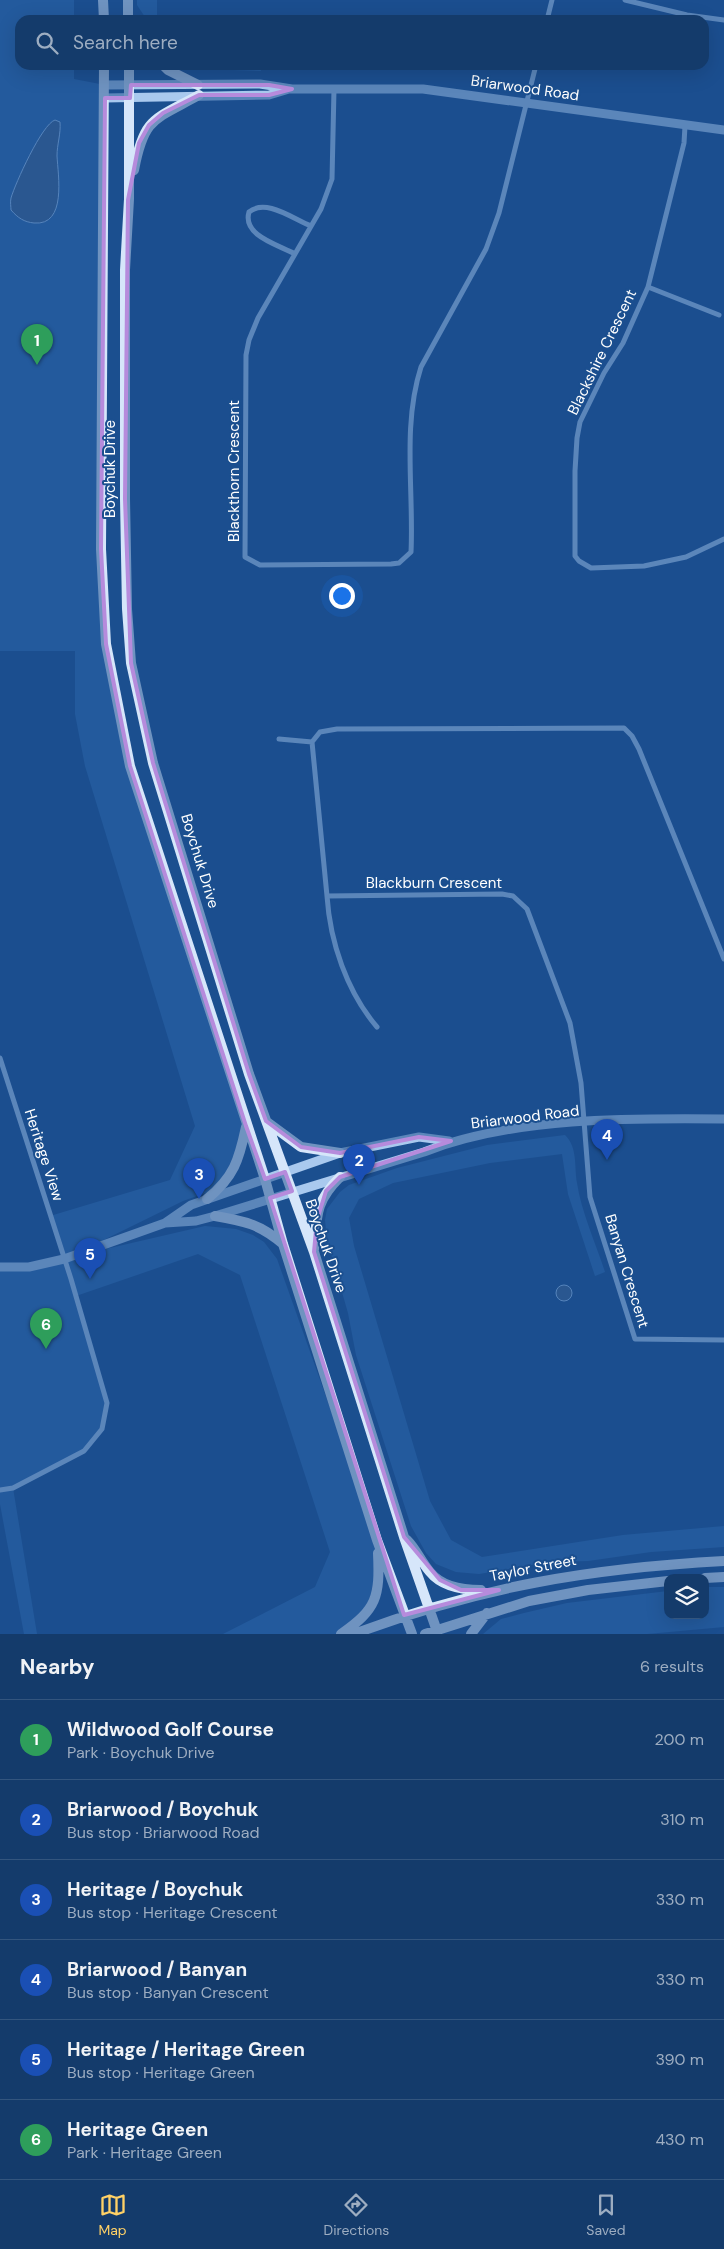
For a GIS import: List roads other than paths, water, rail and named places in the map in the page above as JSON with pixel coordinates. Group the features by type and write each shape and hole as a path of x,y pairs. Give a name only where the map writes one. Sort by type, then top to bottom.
{"main road":[{"path":"103,0 104,15"},
{"path":"128,0 129,15"},
{"name":"Boychuk Drive","path":"104,70 101,549 106,644 130,766 246,1126 265,1179 283,1244 377,1540 412,1634"},
{"name":"Boychuk Drive","path":"130,70 129,198 125,270 125,500 126,608 131,663 153,763 248,1074 314,1252 404,1537 437,1632"},
{"path":"129,198 139,143 144,133 164,114 199,90 168,70"},
{"path":"266,1121 301,1147 340,1153"},
{"path":"207,1199 222,1187 232,1174 241,1152 246,1126"},
{"path":"314,1252 319,1204 326,1191 340,1177"},
{"path":"215,1216 256,1225 269,1231 283,1244"},
{"path":"404,1537 418,1551 430,1573 440,1580 461,1590 499,1590"},
{"path":"341,1634 358,1623 374,1605 379,1575 377,1540"},
{"name":"Taylor Street","path":"354,1634 429,1607 552,1578 660,1565 724,1561"},
{"path":"709,1578 724,1577"},
{"path":"425,1634 437,1632 487,1613 529,1601 588,1590 664,1581"},
{"path":"471,1634 487,1613"}],"street":[{"path":"548,15 552,0"},
{"path":"625,0 688,15"},
{"path":"709,18 724,20"},
{"path":"526,102 535,70"},
{"name":"Briarwood Road","path":"104,85 130,85 269,95 292,89 423,89 724,130"},
{"name":"Blackthorn Crescent","path":"334,89 332,179 321,208 258,318 246,355 245,556 260,565 399,563 411,552 411,412 415,385 421,367 486,249 499,213 526,102"},
{"name":"Briarwood Road","path":"104,98 130,98 199,90"},
{"name":"Blackshire Crescent","path":"685,126 684,143 648,287 623,343 600,382 580,422 576,438 575,556 579,561 591,568 644,566 686,557 724,539"},
{"path":"295,254 253,232 248,220 249,212 256,207 265,206 310,226"},
{"path":"648,287 719,315"},
{"path":"377,1027 358,1002 346,976 328,916 312,742 320,732 337,729 624,728 632,736 640,749 724,959"},
{"path":"279,739 312,742"},
{"name":"Blackburn Crescent","path":"327,896 502,894 513,896 521,902 533,922 570,1023 580,1074 584,1123"},
{"name":"Heritage View","path":"0,1058 64,1259 107,1403 102,1429 84,1451 13,1488 0,1490"},
{"name":"Briarwood Road","path":"165,1223 196,1221 215,1216 424,1152 450,1141 541,1126 724,1119"},
{"name":"Banyan Crescent","path":"584,1123 590,1197 635,1339 724,1340"},
{"name":"Briarwood Road","path":"165,1223 191,1205 340,1153 418,1137 450,1141"},
{"path":"0,1267 29,1267 64,1259 165,1223"}],"place":[{"name":"Wildwood Golf Course","path":"37,365"},
{"name":"Briarwood / Banyan","path":"607,1160"},
{"name":"Briarwood / Boychuk","path":"359,1185"},
{"name":"Heritage / Boychuk","path":"199,1199"},
{"name":"Heritage / Heritage Green","path":"90,1279"},
{"name":"Heritage Green","path":"46,1349"}]}
